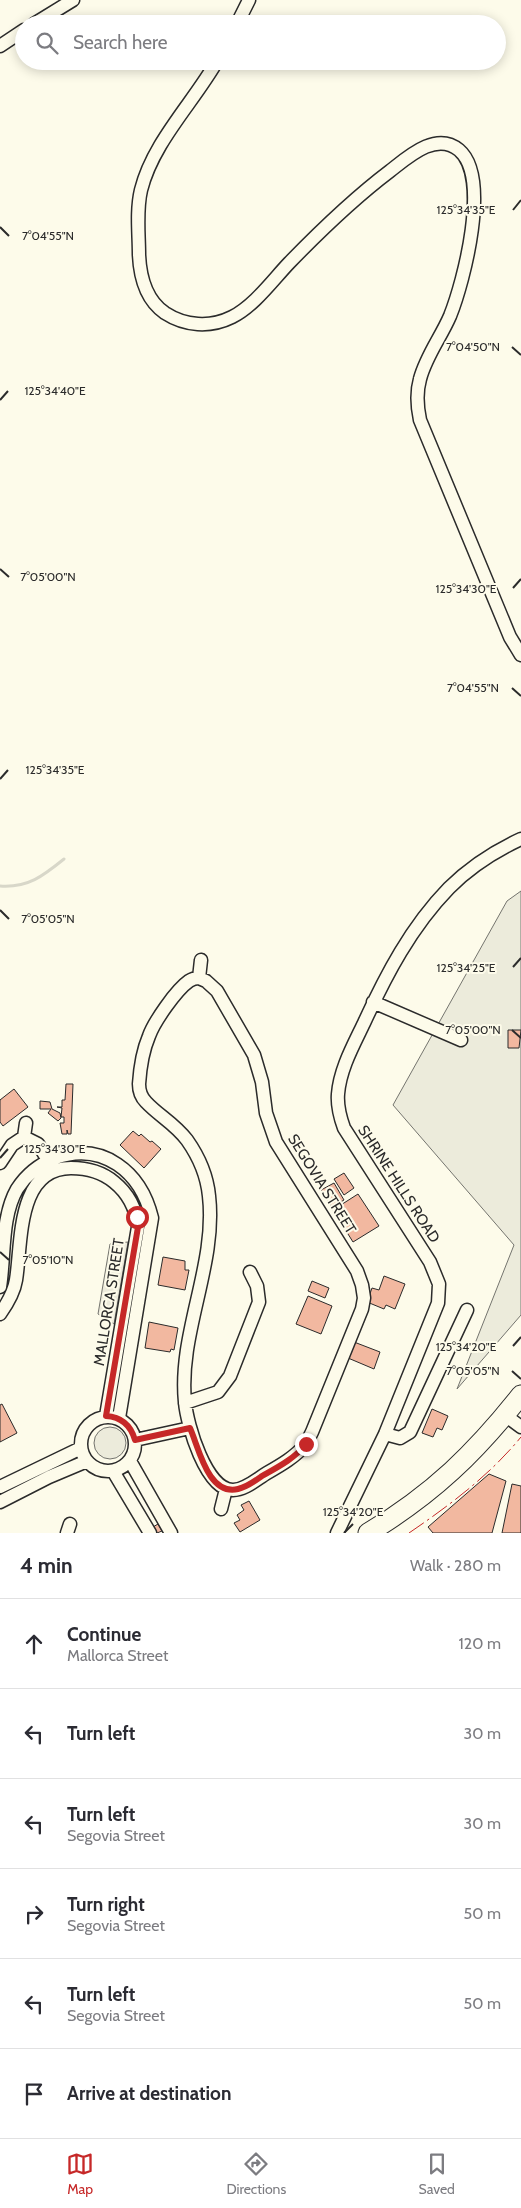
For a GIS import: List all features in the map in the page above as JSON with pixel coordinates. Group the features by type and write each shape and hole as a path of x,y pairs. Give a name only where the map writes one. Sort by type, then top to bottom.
{"highway":[{"path":"368,1533 411,1505 445,1479 476,1448 521,1395"}],"street":[{"path":"49,15 73,0"},
{"path":"242,15 249,0"},
{"path":"0,46 15,36"},
{"path":"212,70 162,144 145,176 140,192 139,231 142,278 148,293 156,304 164,312 176,319 188,323 205,324 222,322 234,316 254,300 340,212 377,180 425,147 443,142 452,144 467,159 472,172 475,198 463,271 450,317 420,377 417,399 420,420 510,637 521,656"},
{"name":"SHRINE HILLS ROAD","path":"337,1533 385,1434 433,1316 439,1293 437,1274 349,1138 340,1117 338,1105 341,1076 373,1002 401,950 440,897 480,862 521,840"},
{"path":"201,960 199,978 192,979 182,987 153,1027 147,1043 139,1089 146,1102 170,1122 188,1142 199,1159 206,1177 209,1196 208,1239 186,1362 185,1403 190,1428 208,1473 219,1486 226,1489 221,1509"},
{"name":"SEGOVIA STREET","path":"199,978 206,980 217,991 254,1055 262,1082 266,1113 276,1142 356,1271 362,1285 364,1298 358,1322 306,1444 298,1454 248,1485 240,1489 226,1489"},
{"path":"373,1002 461,1040"},
{"path":"24,1138 26,1123"},
{"path":"0,1163 12,1145 24,1138"},
{"path":"24,1138 38,1144 52,1166"},
{"name":"MALLORCA STREET","path":"0,1287 8,1212 12,1201 28,1175 52,1166 74,1154 96,1154 118,1165 137,1183 149,1205 152,1218 143,1274 112,1417"},
{"name":"MALLORCA STREET","path":"52,1166 77,1168 110,1178 128,1196 134,1206 138,1227 130,1272 112,1417"},
{"name":"MALLORCA STREET","path":"0,1314 8,1302 16,1281 26,1204 52,1166"},
{"path":"130,1272 143,1274"},
{"path":"185,1403 218,1392 230,1376 259,1302 257,1286 250,1272"},
{"path":"385,1434 400,1438 410,1432 467,1310"},
{"path":"505,1415 521,1427"},
{"path":"112,1417 127,1424 135,1440 135,1451 130,1461 125,1466 113,1471 99,1469 87,1461 81,1448 82,1435 89,1424 94,1420 112,1417"},
{"path":"135,1440 190,1428"},
{"path":"0,1487 81,1448"},
{"path":"0,1502 49,1477 87,1461"},
{"path":"130,1461 171,1533"},
{"path":"113,1471 150,1533"},
{"path":"139,1514 155,1506"}],"shaded area":[{"path":"521,891 521,1315 457,1389 514,1245 393,1105 507,901"},
{"path":"128,1242 114,1324 98,1314 110,1244"},
{"path":"110,1427 116,1428 121,1432 125,1437 125,1449 121,1454 116,1458 110,1459 104,1458 99,1454 95,1449 94,1443 95,1437 99,1432 104,1428"}],"building":[{"path":"508,1030 521,1030 519,1048 508,1048"},
{"path":"66,1084 73,1084 71,1134 68,1134 67,1130 67,1134 62,1134 60,1123 64,1123 64,1117 61,1117 62,1108 57,1107 62,1107 62,1100 65,1100"},
{"path":"14,1089 28,1107 3,1126 0,1122 0,1100"},
{"path":"40,1101 50,1102 52,1109 60,1113 61,1118 58,1121 48,1113 51,1109 40,1109"},
{"path":"133,1131 139,1136 141,1134 150,1142 152,1141 161,1149 144,1168 120,1145"},
{"path":"344,1173 354,1188 344,1195 334,1179"},
{"path":"334,1183 344,1200 332,1207 321,1190"},
{"path":"358,1194 379,1226 353,1242 333,1210"},
{"path":"163,1257 185,1261 185,1270 189,1270 185,1290 158,1285"},
{"path":"384,1276 405,1284 395,1309 386,1305 384,1309 367,1302 372,1288 379,1290"},
{"path":"312,1281 329,1288 325,1298 308,1291"},
{"path":"308,1296 332,1306 321,1334 296,1324"},
{"path":"149,1322 178,1328 174,1350 171,1349 170,1352 145,1348"},
{"path":"354,1342 380,1352 374,1369 348,1358"},
{"path":"2,1404 17,1433 0,1442 0,1405"},
{"path":"432,1409 448,1416 442,1430 437,1428 433,1437 422,1433"},
{"path":"489,1474 506,1481 492,1533 433,1533 428,1527"},
{"path":"512,1484 521,1486 521,1533 502,1533"},
{"path":"249,1501 260,1520 240,1532 234,1523 240,1520 237,1515 244,1510 241,1505"},
{"path":"158,1524 162,1531 157,1533 153,1527"}],"waterway":[{"path":"0,886 19,885 35,880 64,859"}],"power":[{"path":"409,1533 469,1489 521,1437"}],"route":[{"path":"137,1217 138,1227 106,1416 118,1418 127,1424 135,1440 190,1428 208,1473 219,1486 233,1490 248,1485 287,1461 298,1454 306,1444"}]}
